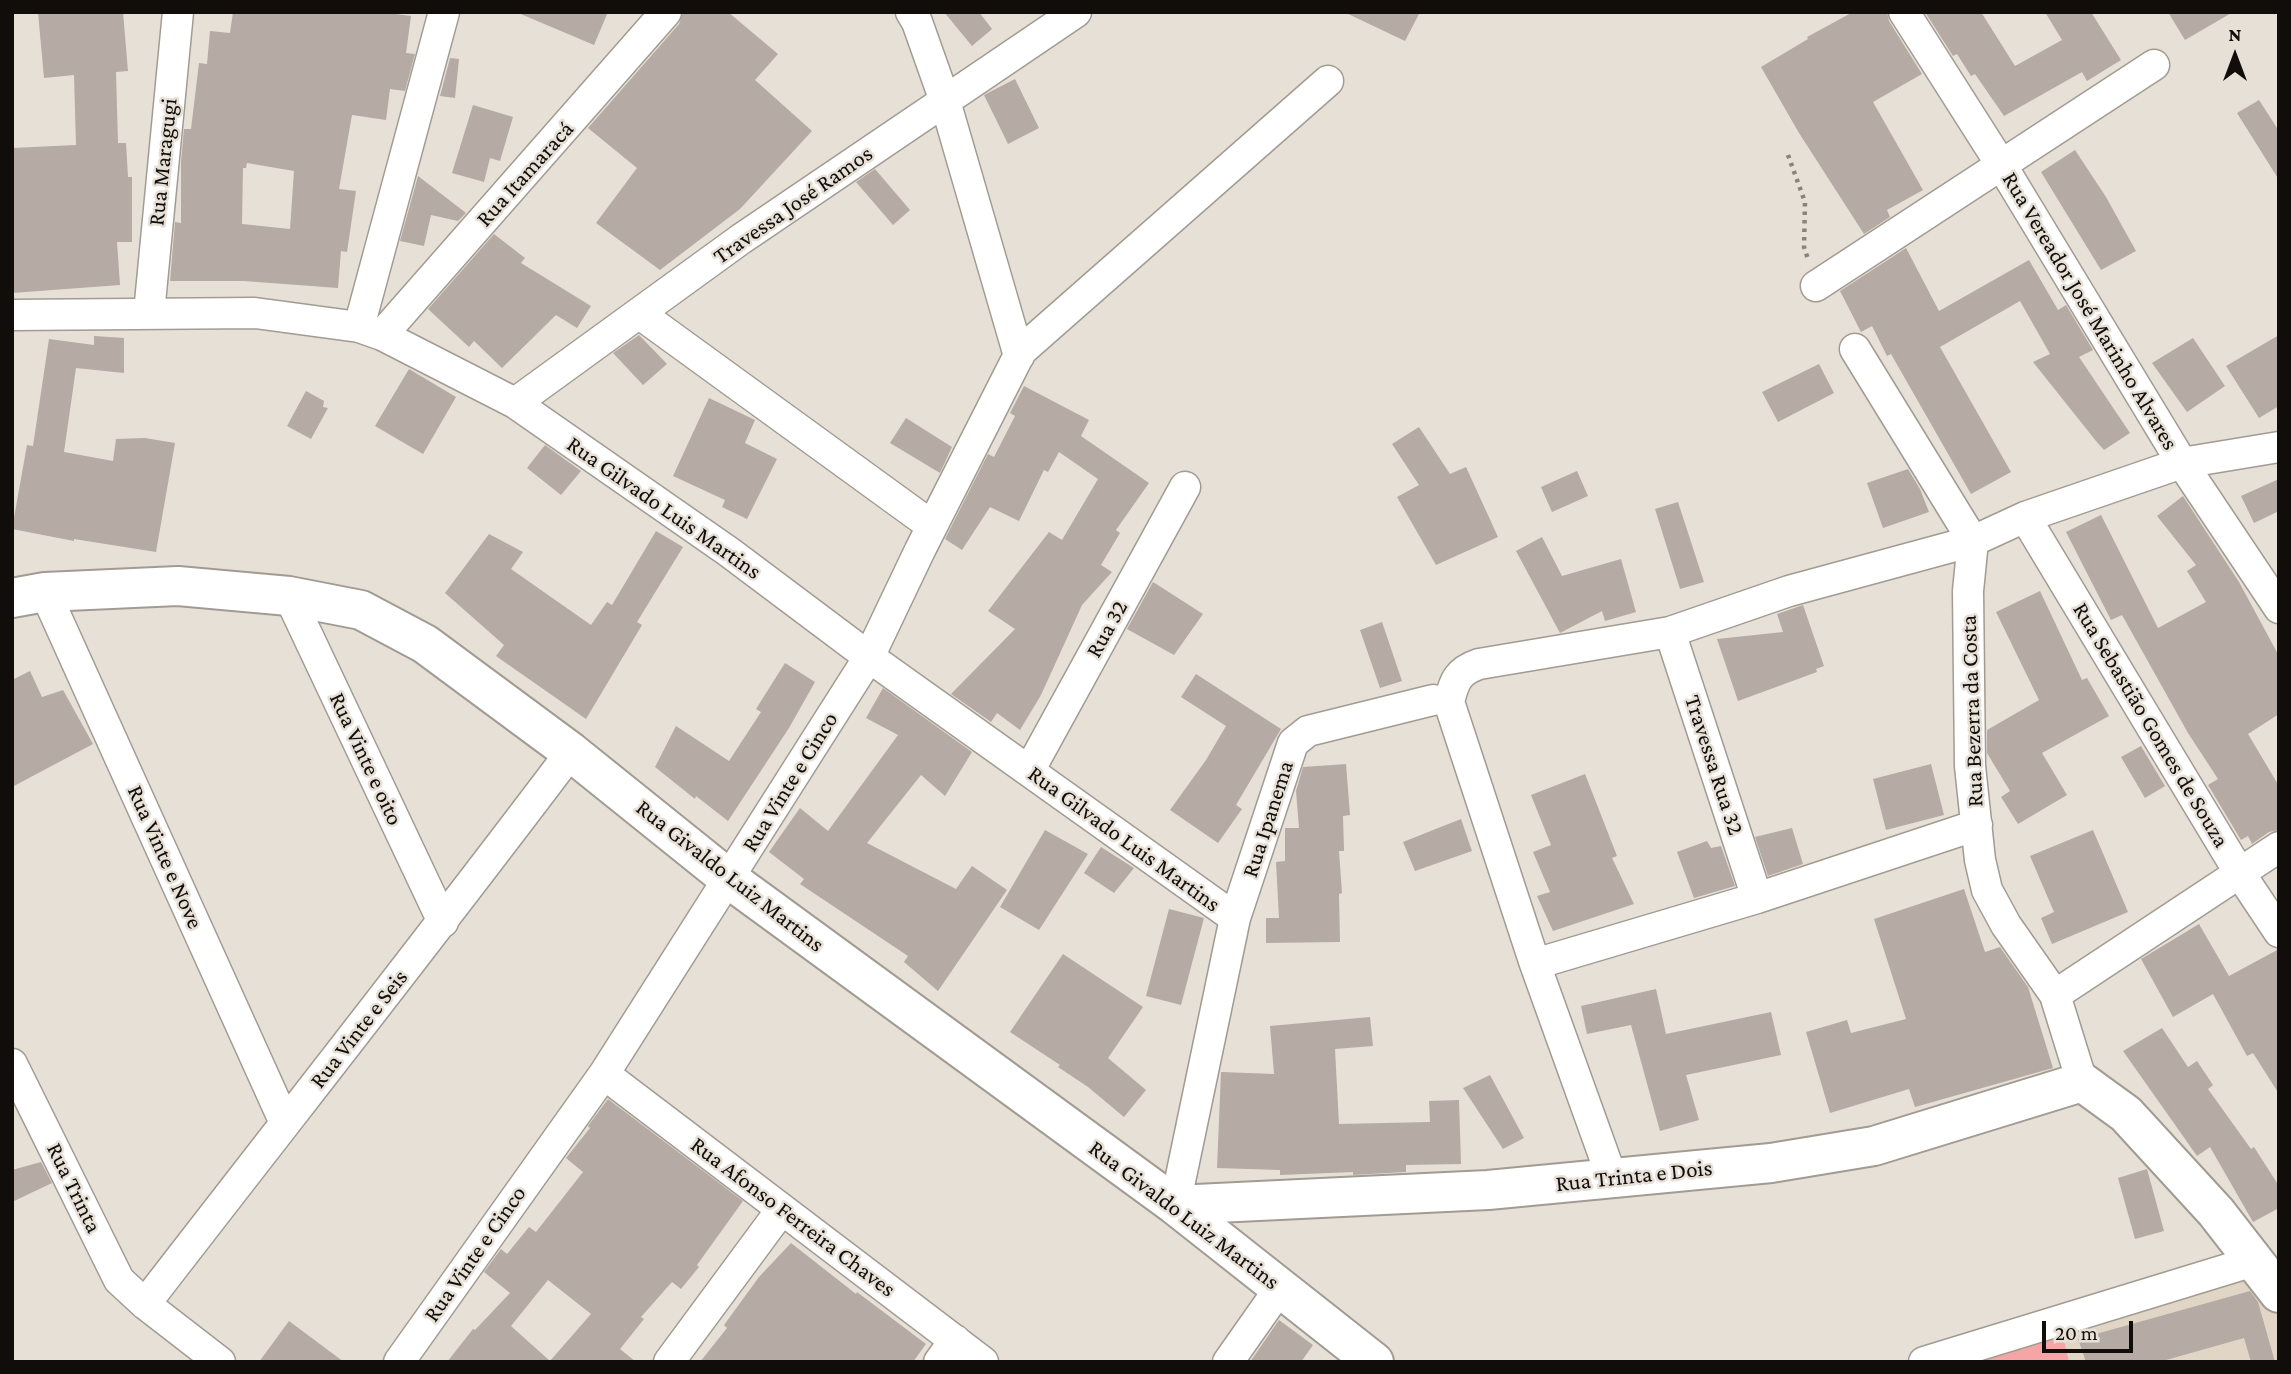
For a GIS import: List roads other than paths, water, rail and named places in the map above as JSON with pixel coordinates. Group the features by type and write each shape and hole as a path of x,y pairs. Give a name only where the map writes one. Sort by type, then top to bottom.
{"street":[{"name":"Rua Maragugi","path":"149,313 178,12"},
{"path":"370,331 444,12"},
{"name":"Rua Itamaracá","path":"370,331 666,12"},
{"path":"911,12 945,101 1020,353 1328,81"},
{"name":"Travessa José Ramos","path":"514,404 741,239 1076,12"},
{"name":"Rua Vereador José Marinho Alvares","path":"1903,12 2002,166 2182,463 2279,608"},
{"path":"1816,286 2154,65"},
{"name":"Rua Gilvado Luis Martins","path":"12,315 255,313 370,331 514,404 729,552 869,657 1235,918"},
{"path":"639,314 932,526"},
{"path":"1855,349 1973,541"},
{"name":"Rua Vinte e Cinco","path":"399,1362 604,1074 869,657 1020,353"},
{"path":"1612,1178 1535,964 1449,702 1453,686 1464,669 1479,664 1670,632 1789,591 1973,541 2025,517 2182,463 2279,447"},
{"name":"Rua 32","path":"1029,771 1185,487"},
{"name":"Rua Sebastião Gomes de Souza","path":"2025,517 2239,872 2279,932"},
{"name":"Rua Bezerra da Costa","path":"1973,541 1968,591 1970,766 1980,860 1987,890 2006,925 2054,995 2082,1082"},
{"name":"Rua Givaldo Luiz Martins","path":"29,595 178,586 289,596 361,610 425,644 571,752 729,879 1175,1205 1374,1362"},
{"name":"Rua Vinte e Nove","path":"29,595 285,1123"},
{"name":"Rua Vinte e oito","path":"289,596 443,922"},
{"name":"Travessa Rua 32","path":"1670,632 1757,898"},
{"name":"Rua Ipanema","path":"1175,1205 1235,918 1293,743 1308,731 1433,700"},
{"name":"Rua Vinte e Seis","path":"145,1304 443,922 571,752"},
{"path":"1535,964 1757,898 1977,825"},
{"path":"2054,995 2279,847"},
{"name":"Rua Afonso Ferreira Chaves","path":"604,1074 782,1209 947,1351 983,1362"},
{"name":"Rua Trinta","path":"16,1080 119,1280 145,1304 220,1362"},
{"path":"2082,1082 2126,1114 2216,1212 2279,1293"},
{"name":"Rua Trinta e Dois","path":"1175,1205 1488,1190 1771,1163 1874,1146 2082,1082"},
{"path":"669,1362 782,1209"},
{"path":"1924,1362 2254,1261"},
{"path":"1228,1362 1280,1289"}]}
